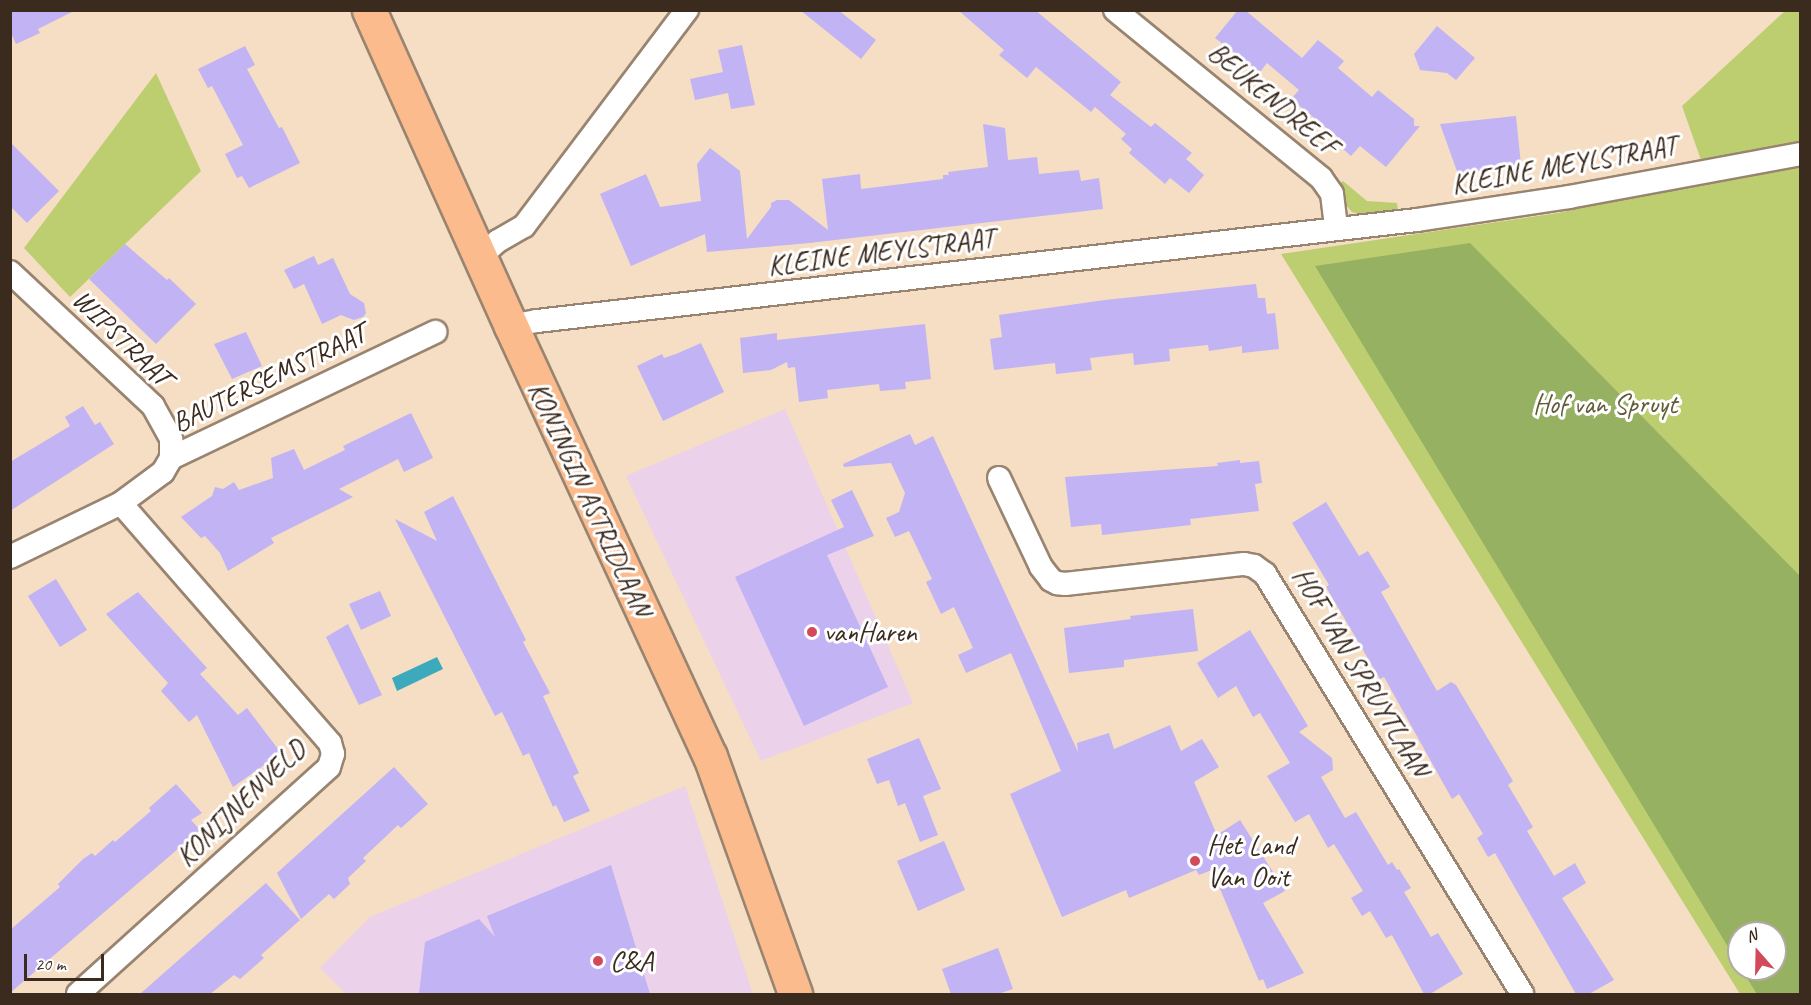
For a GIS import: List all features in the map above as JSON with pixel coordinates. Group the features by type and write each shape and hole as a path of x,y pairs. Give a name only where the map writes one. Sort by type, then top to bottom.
{"main road":[{"name":"KONINGIN ASTRIDLAAN","path":"369,10 511,326 710,756 795,994"}],"street":[{"path":"480,257 498,241 524,226 687,10"},
{"name":"BEUKENDREEF","path":"1115,10 1321,178 1332,194 1336,228"},
{"name":"KLEINE MEYLSTRAAT","path":"511,326 537,321 1417,220 1569,197 1800,154"},
{"name":"WIPSTRAAT","path":"10,272 153,406 171,439 171,458"},
{"name":"BAUTERSEMSTRAAT","path":"10,557 121,502 163,472 171,458 435,332"},
{"name":"HOF VAN SPRUYTLAAN","path":"999,478 1041,567 1051,580 1065,584 1244,564 1254,566 1265,574 1522,994"},
{"name":"KONIJNENVELD","path":"91,990 329,767 333,754 330,743 121,502"}],"shaded area":[{"path":"785,409 913,703 761,761 626,476"},
{"path":"685,786 753,994 346,994 320,968 370,917"}],"green space":[{"path":"1785,11 1800,11 1800,142 1701,160 1682,106"},
{"path":"156,73 201,171 70,297 24,248"},
{"name":"Hof van Spruyt","path":"1800,159 1800,994 1740,994 1732,981 1787,981 1787,921 1727,921 1727,973 1281,254 1558,213"},
{"path":"1343,181 1367,201 1397,203 1398,212 1366,216 1352,212 1345,204 1340,183"},
{"name":"Hof van Spruyt","path":"1470,243 1800,576 1800,994 1757,994 1749,981 1787,981 1787,921 1727,921 1727,945 1315,266"}],"water":[{"path":"437,657 443,669 397,691 392,678"}],"building":[{"path":"10,10 76,10 38,29 40,33 16,44 10,31"},
{"path":"800,10 838,10 876,40 861,59"},
{"path":"958,10 1035,10 1121,82 1110,95 1151,127 1155,123 1192,153 1186,159 1204,175 1189,193 1170,178 1165,184 1129,153 1132,149 1121,139 1126,134 1095,107 1091,112 1036,67 1027,78 999,55 1004,50"},
{"path":"1238,10 1245,10 1302,58 1318,40 1344,61 1338,68 1372,97 1378,90 1414,119 1414,126 1420,126 1386,167 1360,146 1351,156 1335,142 1339,138 1291,99 1299,90 1267,63 1260,72 1215,38"},
{"path":"1437,26 1475,58 1456,80 1447,73 1420,70 1414,54"},
{"path":"742,45 755,105 731,109 728,93 695,100 690,79 723,72 718,50"},
{"path":"245,46 255,65 247,69 279,128 282,127 300,163 249,188 242,176 237,178 225,154 243,145 212,86 208,88 198,69"},
{"path":"1516,116 1521,165 1458,174 1440,124"},
{"path":"983,124 1005,128 1008,160 1037,157 1039,174 1079,170 1081,181 1099,178 1103,209 809,243 707,252 705,234 631,266 600,194 646,174 660,207 701,201 697,164 710,148 740,171 747,239 771,207 771,203 777,200 789,200 828,230 822,179 860,174 861,189 943,179 943,175 949,175 948,172 988,167"},
{"path":"10,142 59,191 27,223 10,206"},
{"path":"125,244 167,280 169,278 196,304 156,344 89,279"},
{"path":"314,256 318,265 333,258 350,294 364,303 366,313 363,317 354,320 341,315 322,324 304,284 294,289 284,270"},
{"path":"1256,284 1258,298 1265,298 1267,314 1275,313 1279,349 1242,353 1242,346 1209,351 1208,345 1169,349 1170,361 1134,365 1133,353 1090,358 1092,370 1056,374 1055,363 994,370 990,339 1002,337 999,315 1105,300"},
{"path":"925,324 931,379 905,382 906,389 880,391 879,384 827,390 828,398 799,402 795,367 788,368 787,362 771,370 743,373 740,338 777,333 777,340"},
{"path":"246,332 262,366 232,379 214,344"},
{"path":"701,343 724,392 663,421 637,366 662,354 664,358"},
{"path":"83,406 95,425 100,422 114,444 10,511 10,462 70,426 65,417"},
{"path":"411,413 433,458 404,472 398,459 339,489 353,497 271,538 274,543 228,571 220,553 205,536 201,538 181,517 212,496 215,487 223,489 234,482 239,490 273,478 271,458 294,449 304,470 345,450 343,446"},
{"path":"910,434 915,445 933,436 1078,752 1077,743 1109,733 1114,749 1170,725 1181,751 1202,739 1219,767 1194,782 1217,835 1240,820 1285,891 1263,903 1304,973 1267,989 1263,979 1259,981 1212,870 1199,875 1196,870 1129,898 1126,890 1062,917 1010,794 1061,771 1011,653 966,673 958,655 973,648 954,607 941,614 926,582 932,579 909,531 895,537 886,518 899,512 905,493 891,463 844,467 843,464"},
{"path":"1240,460 1240,463 1259,461 1262,483 1255,484 1259,511 1190,519 1191,525 1102,535 1101,524 1071,527 1065,477 1218,466 1217,463"},
{"name":"vanHaren","path":"852,490 874,536 827,555 888,687 804,726 735,577 844,527 831,500"},
{"path":"453,496 526,640 523,642 550,693 543,696 579,773 573,776 590,811 564,822 556,805 553,807 529,753 523,756 502,712 495,716 395,519 437,541 424,512"},
{"path":"1326,502 1359,556 1368,551 1390,587 1381,592 1437,691 1451,682 1456,685 1513,781 1508,785 1533,827 1527,831 1554,876 1575,863 1586,883 1562,898 1614,980 1589,994 1576,994 1495,853 1488,857 1477,838 1483,834 1459,794 1452,799 1384,677 1380,679 1326,587 1329,585 1292,523"},
{"path":"56,579 87,630 60,647 28,596"},
{"path":"380,591 391,616 361,630 349,604"},
{"path":"138,592 207,668 200,674 238,715 247,708 281,753 233,787 197,715 189,722 161,691 168,683 106,614"},
{"path":"1193,609 1198,651 1124,660 1124,667 1069,673 1064,628 1131,619 1130,616"},
{"path":"348,624 382,695 359,705 326,637"},
{"path":"1250,630 1308,726 1299,732 1332,758 1333,770 1321,777 1345,818 1356,812 1388,865 1392,862 1397,870 1399,869 1411,888 1404,892 1431,937 1438,933 1463,974 1430,994 1424,994 1392,935 1386,938 1370,911 1362,916 1351,898 1363,891 1334,844 1328,848 1309,814 1295,822 1267,776 1290,763 1260,713 1253,717 1236,686 1218,698 1197,663"},
{"path":"919,738 941,789 923,796 938,835 920,842 905,803 898,806 889,780 877,784 867,759"},
{"path":"394,767 428,804 401,828 398,825 363,858 366,861 348,878 350,884 334,899 329,894 301,919 277,873"},
{"path":"176,784 202,813 191,820 200,830 10,993 10,930 60,887 58,884 83,859 92,853 95,856 113,840 115,842 151,811 149,808"},
{"path":"944,841 965,890 918,911 897,861"},
{"path":"611,865 650,994 419,994 425,942 479,919 495,937 487,916"},
{"path":"266,883 300,920 261,955 264,958 240,979 234,975 210,994 140,994"},
{"path":"998,948 1013,989 998,994 951,994 942,969"}],"place":[{"name":"vanHaren","path":"812,632"},
{"name":"Het Land Van Ooit","path":"1195,861"},
{"name":"C&A","path":"598,961"}]}
